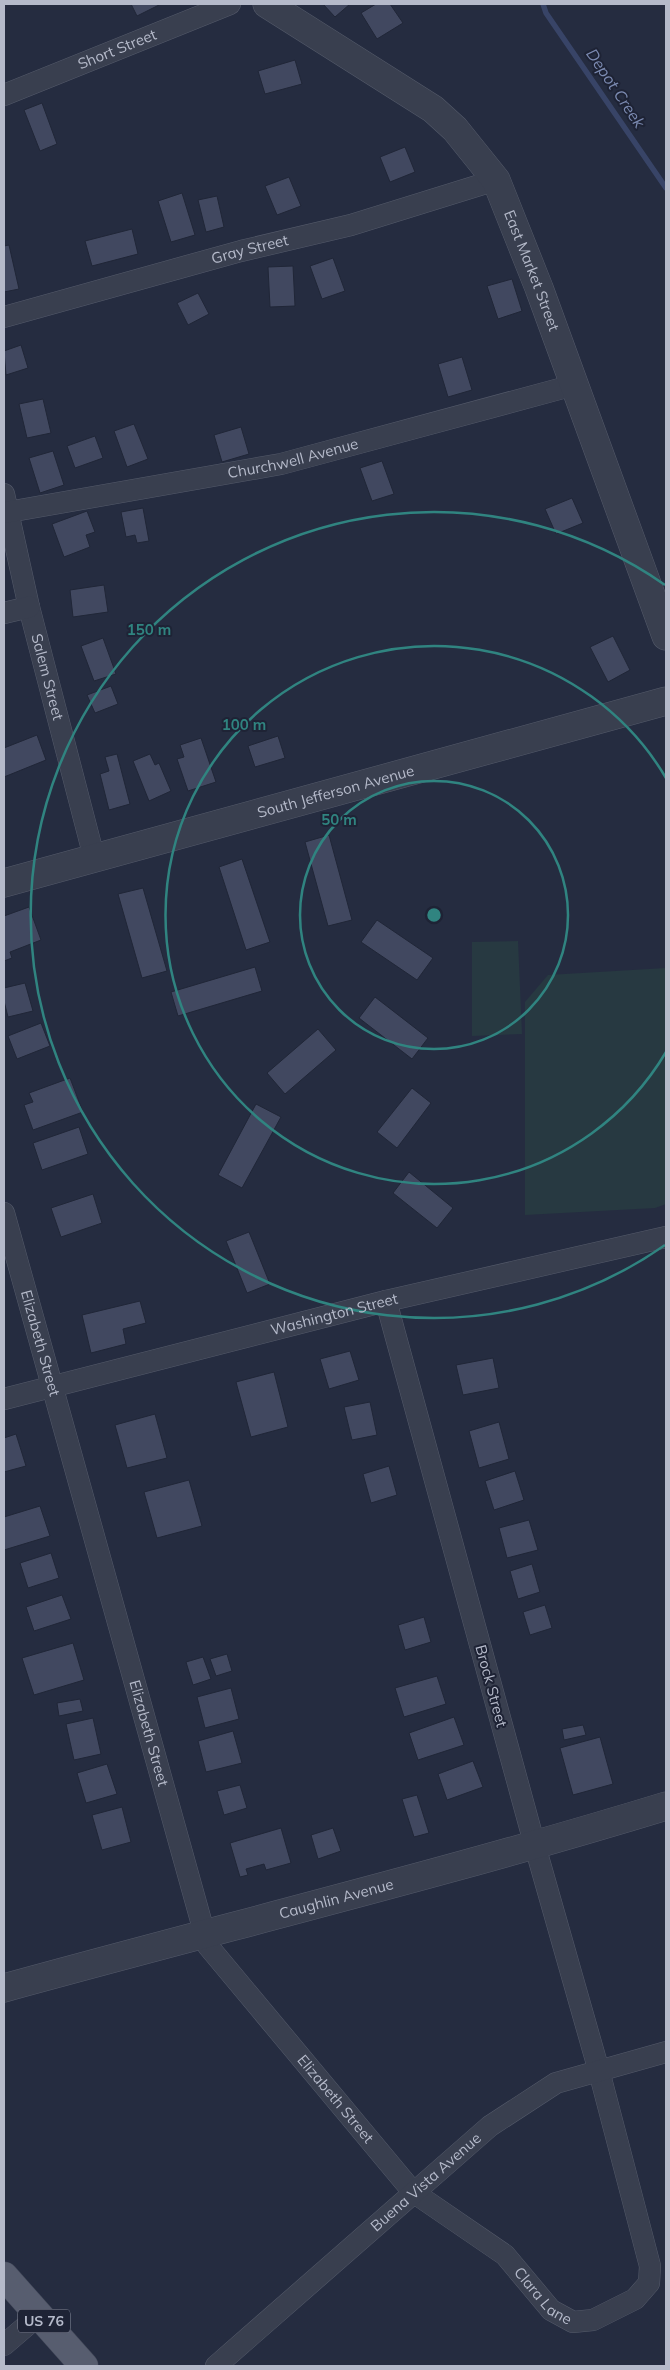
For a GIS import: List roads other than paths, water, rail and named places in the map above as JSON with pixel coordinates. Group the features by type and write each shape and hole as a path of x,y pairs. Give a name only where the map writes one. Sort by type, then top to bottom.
{"main road":[{"name":"US 76","path":"4,2276 84,2366"}],"street":[{"name":"Short Street","path":"4,94 222,9 230,4"},
{"name":"East Market Street","path":"267,4 433,109 455,129 496,180 539,288 666,636"},
{"name":"Gray Street","path":"4,317 241,251 351,225 496,180"},
{"name":"Churchwell Avenue","path":"6,503 281,464 574,384"},
{"name":"Salem Street","path":"6,503 29,607 94,858"},
{"path":"4,613 29,607"},
{"name":"South Jefferson Avenue","path":"4,882 666,701"},
{"name":"Elizabeth Street","path":"4,1213 208,1946 413,2192"},
{"name":"Washington Street","path":"4,1399 386,1301 666,1236"},
{"name":"Brock Street","path":"386,1301 535,1846 599,2071"},
{"name":"Caughlin Avenue","path":"4,1988 535,1846 666,1806"},
{"name":"Buena Vista Avenue","path":"216,2366 413,2192 499,2120 556,2083 666,2052"},
{"name":"Clara Lane","path":"413,2192 505,2256 551,2310 573,2322 593,2320 635,2299 649,2283 650,2266 599,2071"},
{"path":"4,2345 39,2315"}],"waterway":[{"name":"Depot Creek","path":"543,4 546,13 666,188"}]}
